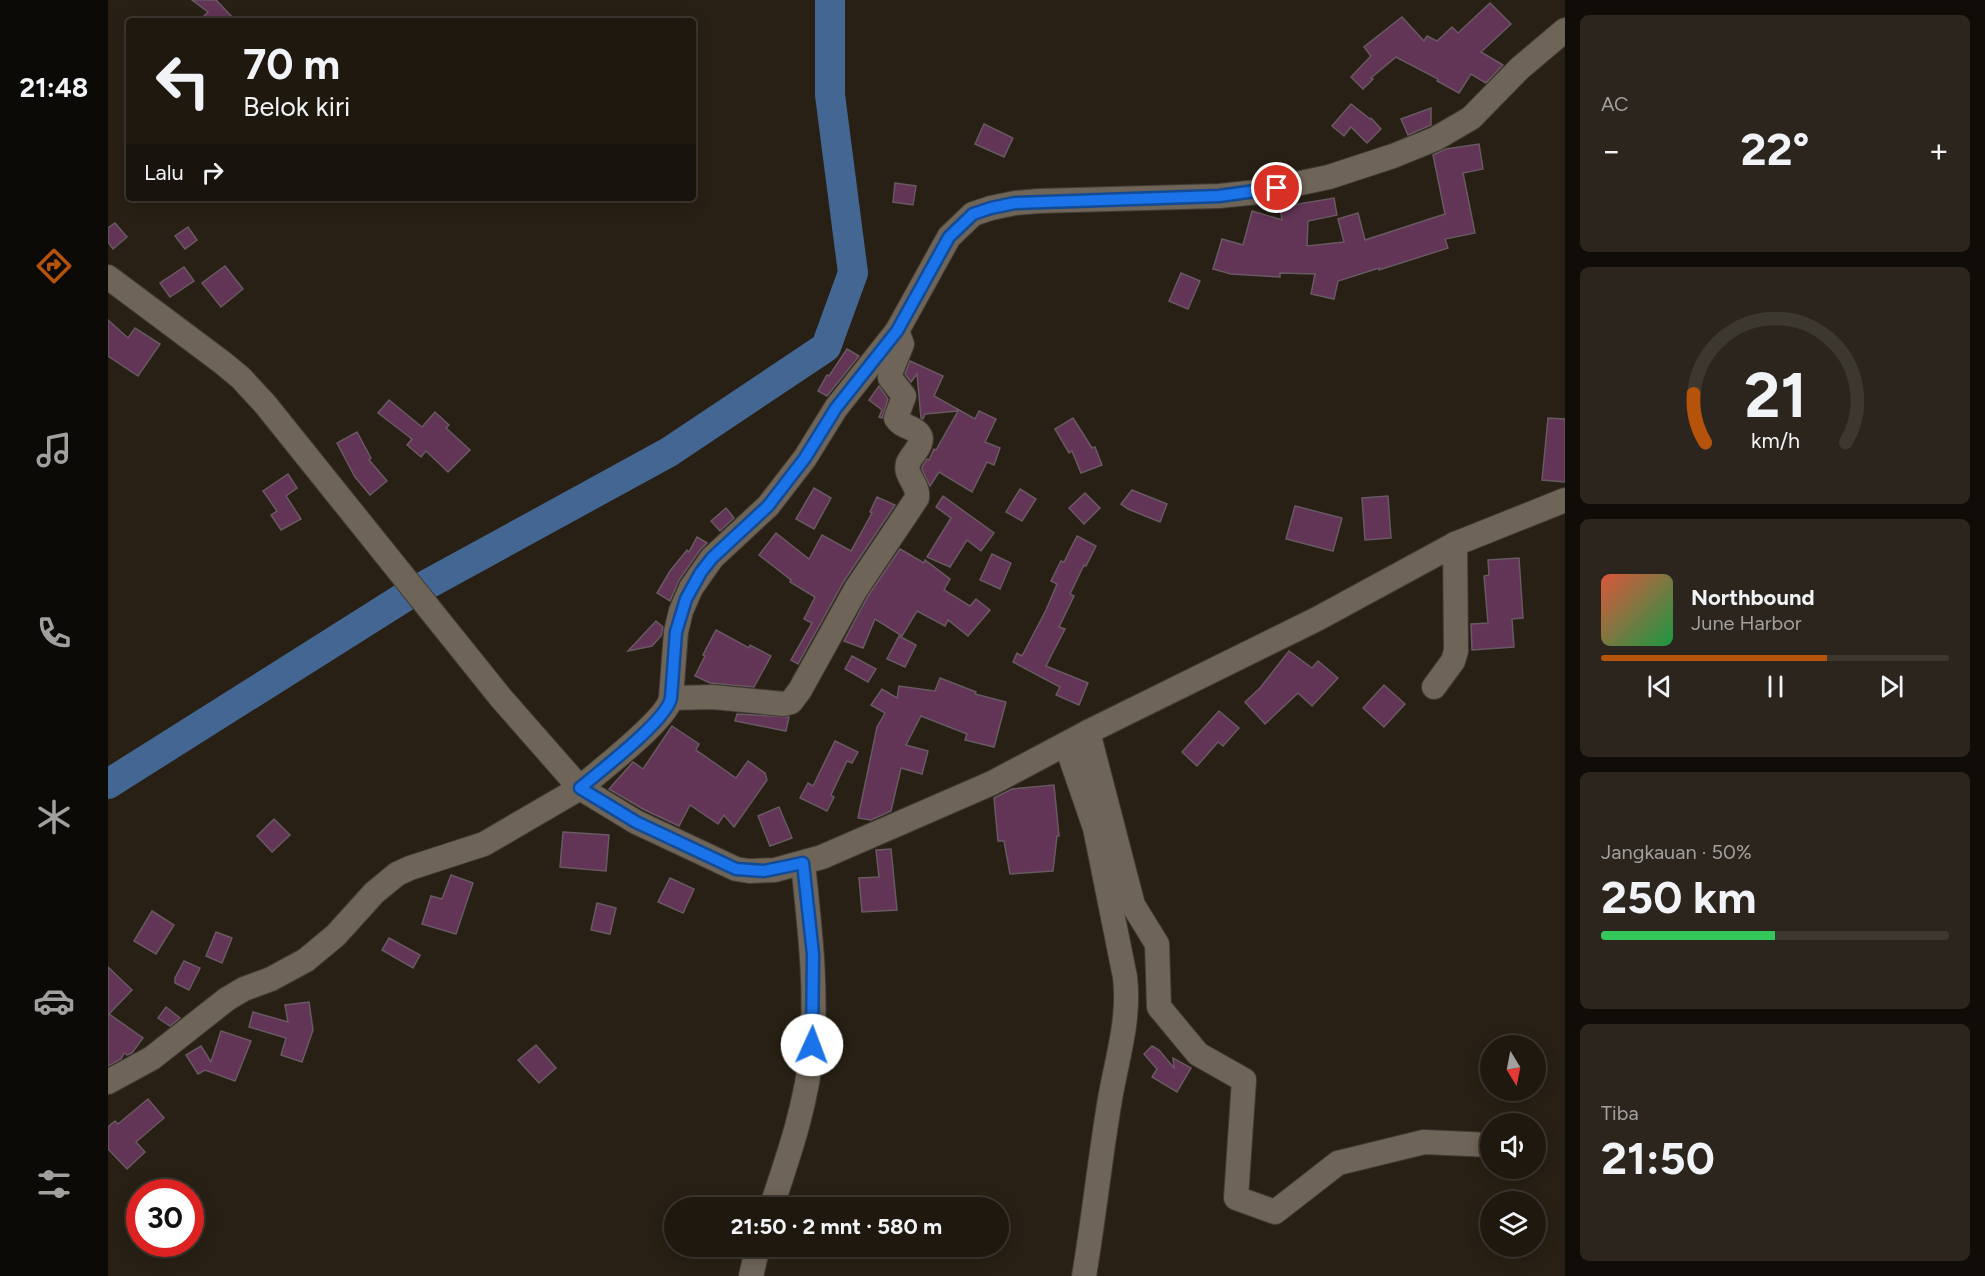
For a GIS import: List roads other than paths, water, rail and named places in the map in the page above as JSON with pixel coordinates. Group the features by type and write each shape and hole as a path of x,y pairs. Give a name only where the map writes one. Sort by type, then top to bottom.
{"street":[{"path":"108,1082 152,1058 201,1018 244,989 271,979 306,960 336,935 374,893 397,874 484,844 580,788 659,717 668,707 671,698 676,632 681,611 696,580 712,558 768,506 805,458 836,408 897,331 949,237 973,214 1015,203 1039,201 1219,196 1258,192 1329,177 1393,156 1435,139 1471,118 1520,68 1565,30"},
{"path":"108,277 240,378 281,423 501,699 580,788 636,822 736,869 764,871 803,863 849,846 992,783 1088,732 1317,620 1455,544 1565,500"},
{"path":"671,698 713,697 784,704 790,702 800,690 856,589 917,498 917,487 909,476 908,464 919,445 920,437 918,433 898,421 896,415 904,396 890,378 902,344 897,331"},
{"path":"1434,687 1453,661 1456,651 1455,544"},
{"path":"1088,732 1133,905 1157,944 1159,1007 1198,1054 1244,1080 1236,1198 1275,1212 1338,1163 1424,1142 1480,1145"},
{"path":"1066,744 1095,828 1127,996 1126,1015 1110,1098 1094,1221 1084,1276"},
{"path":"774,1197 798,1123 812,1045 813,954 803,863"},
{"path":"751,1276 755,1257"}],"waterway":[{"path":"108,784 406,596 669,452 826,347 853,273 830,95 830,0"}]}
